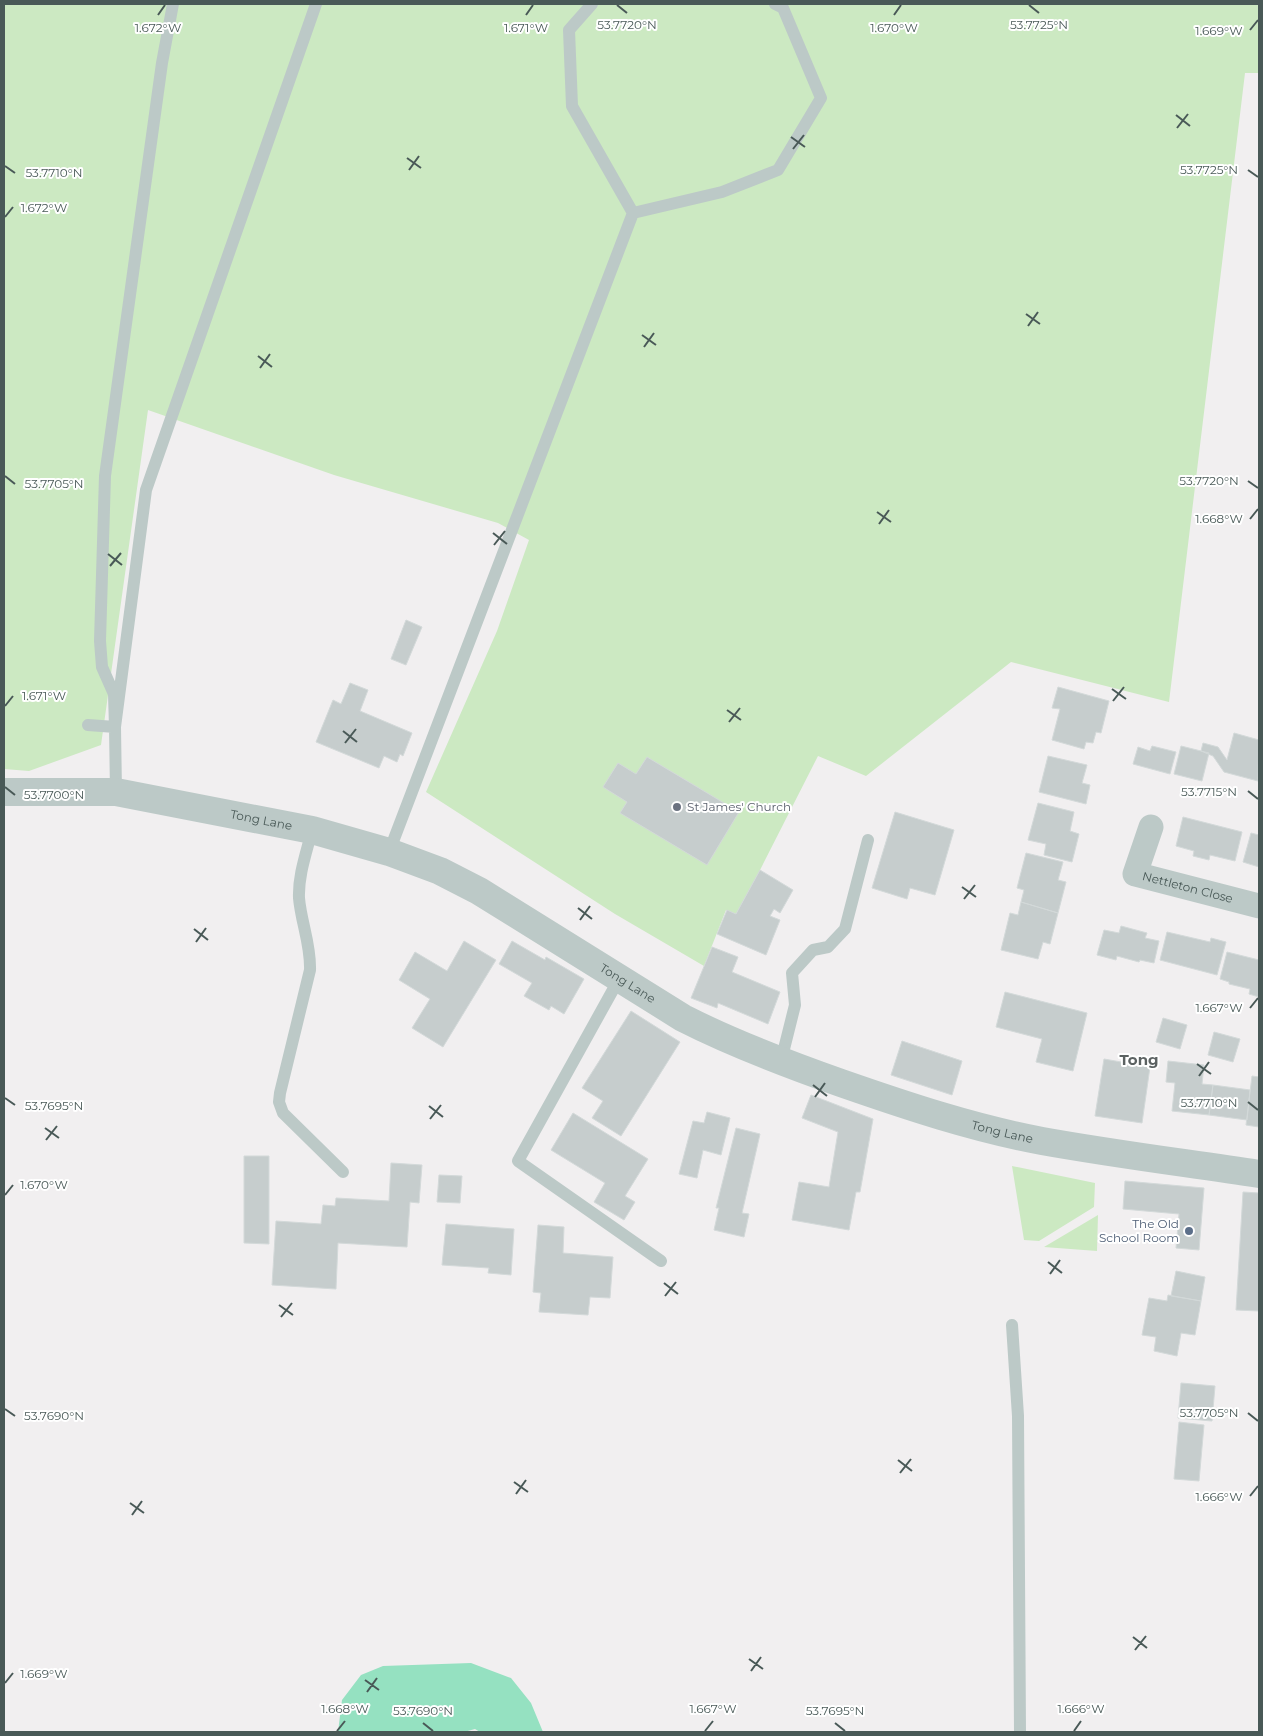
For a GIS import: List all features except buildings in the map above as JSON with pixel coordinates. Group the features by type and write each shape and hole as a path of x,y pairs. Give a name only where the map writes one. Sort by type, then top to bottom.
{"street":[{"name":"Tong Lane","path":"4,792 116,792 312,830 389,852 440,872 479,891 683,1018 718,1036 781,1061 900,1104 995,1131 1042,1141 1259,1174"},
{"name":"Nettleton Close","path":"1151,827 1135,874 1259,906"}],"lane":[{"path":"116,792 114,694 102,667 100,641 105,476 162,63 173,4"},
{"path":"115,727 146,490 316,4"},
{"path":"592,4 570,30 572,106 633,212"},
{"path":"633,212 722,192 778,170 821,98 784,8 774,4"},
{"path":"389,852 633,212"},
{"path":"88,725 115,727"},
{"path":"312,830 301,875 299,896 301,915 311,955 310,970 280,1093 280,1102 283,1112 344,1172"},
{"path":"781,1061 795,1005 792,973 813,950 828,947 845,929 868,840"},
{"path":"619,979 518,1161 661,1261"},
{"path":"1012,1325 1018,1416 1020,1732"}],"shaded area":[{"path":"4,4 1259,4 1259,73 1245,73 1169,702 1011,662 866,776 818,756 736,914 726,910 704,966 615,914 426,792 497,631 529,540 498,523 334,475 148,410 101,745 29,771 4,769"},
{"path":"1012,1166 1095,1183 1094,1207 1039,1241 1024,1240"},
{"path":"1098,1215 1097,1251 1044,1247"},
{"path":"471,1663 511,1678 531,1703 543,1732 480,1732 475,1729 464,1732 338,1732 342,1700 361,1675 383,1666"}],"place":[{"name":"St James' Church","path":"677,807"},
{"name":"The Old School Room","path":"1189,1231"}],"district":[{"name":"Tong","path":"1139,1060"}]}
